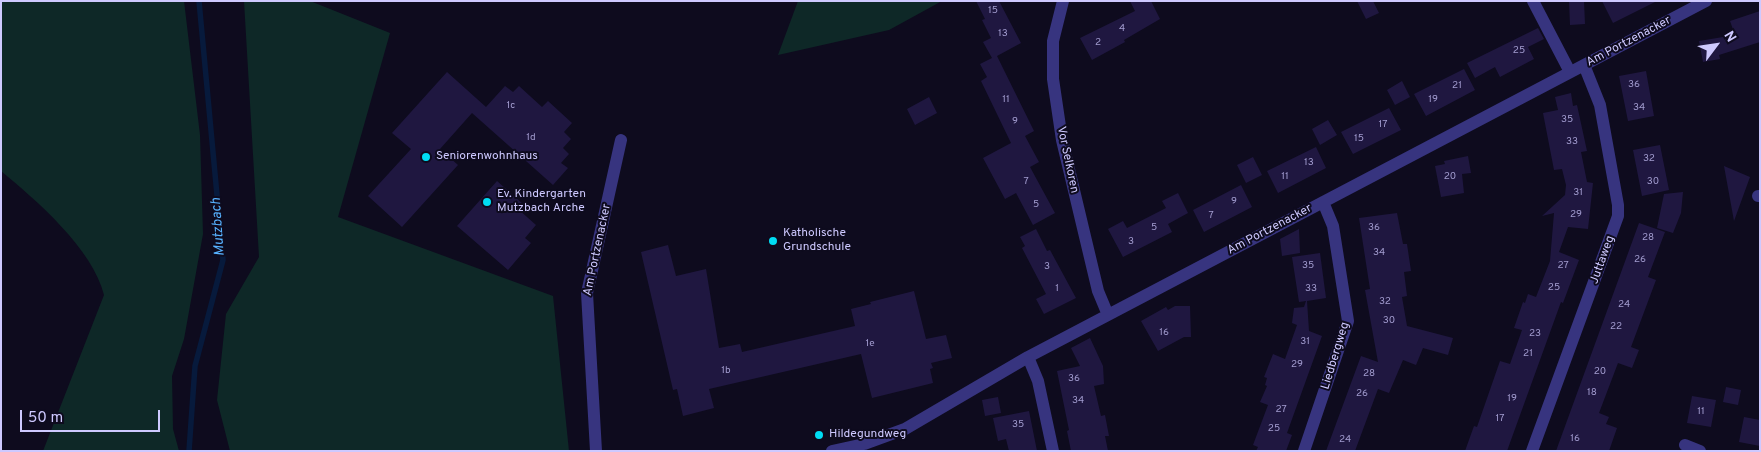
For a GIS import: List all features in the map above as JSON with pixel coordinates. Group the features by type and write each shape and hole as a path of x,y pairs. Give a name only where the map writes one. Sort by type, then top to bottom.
{"street":[{"name":"Vor Selkoren","path":"1063,1 1053,41 1053,79 1062,140 1098,291 1108,315"},
{"path":"1533,1 1570,72"},
{"name":"Am Portzenacker","path":"832,451 864,444 905,429 1028,357 1706,1"},
{"name":"Juttaweg","path":"1532,451 1618,216 1618,205 1600,105 1584,65"},
{"name":"Am Portzenacker","path":"596,451 587,293 622,140"},
{"name":"Liedbergweg","path":"1304,451 1348,321 1333,226 1323,202"},
{"path":"1028,357 1038,382 1053,451"},
{"path":"1685,445 1700,451"}],"green space":[{"path":"1,1 184,1 200,135 203,234 184,339 172,376 173,429 179,451 43,451 104,295 98,278 76,243 46,211 1,171"},
{"path":"244,1 310,1 390,33 338,217 553,296 569,451 230,451 217,400 226,314 259,257"},
{"path":"798,1 942,1 889,30 778,55"}],"building":[{"path":"976,1 999,1 1021,43 997,56 1034,131 1025,136 1039,162 1030,167 1055,213 1033,225 1016,193 1005,199 983,158 1011,143 981,81 987,77 980,64 992,58 983,42 991,38 982,20 985,19"},
{"path":"1130,1 1151,1 1160,19 1124,40 1125,42 1092,60 1080,38 1135,11"},
{"path":"1357,1 1373,1 1379,13 1366,19"},
{"path":"1569,1 1584,1 1585,24 1570,25"},
{"path":"1602,1 1657,1 1613,23"},
{"path":"1760,11 1760,42 1719,55 1720,59 1703,62 1699,41 1735,35 1730,21"},
{"path":"1538,28 1544,39 1528,47 1534,59 1500,77 1495,67 1475,78 1467,63"},
{"path":"1464,69 1475,90 1426,116 1414,94"},
{"path":"1646,71 1654,116 1628,121 1619,76"},
{"path":"447,72 486,107 505,86 513,92 519,86 542,107 548,101 572,123 564,132 571,139 563,148 569,154 561,163 568,168 553,185 472,113 440,149 458,165 402,227 368,196 411,149 392,133"},
{"path":"1402,81 1410,97 1395,105 1387,90"},
{"path":"1571,93 1573,106 1577,105 1587,151 1581,152 1587,182 1593,183 1588,229 1568,227 1559,252 1579,260 1563,303 1561,302 1507,451 1465,451 1474,426 1477,427 1500,361 1510,364 1522,330 1514,328 1523,302 1525,303 1528,294 1536,297 1550,261 1554,213 1542,216 1565,195 1566,185 1562,169 1554,170 1543,113 1558,110 1555,97"},
{"path":"929,97 937,113 915,125 907,109"},
{"path":"1389,108 1401,130 1353,154 1341,132"},
{"path":"1328,120 1337,135 1320,145 1312,129"},
{"path":"1660,145 1669,190 1642,196 1633,150"},
{"path":"1316,147 1326,168 1278,193 1267,171"},
{"path":"1468,156 1471,173 1462,174 1464,193 1441,197 1435,166 1445,164 1444,161"},
{"path":"1253,157 1262,175 1246,183 1237,165"},
{"path":"1724,166 1750,177 1734,221"},
{"path":"497,181 523,204 518,209 536,225 525,238 531,243 508,270 457,226"},
{"path":"1241,185 1252,207 1204,232 1193,210"},
{"path":"1683,192 1681,213 1673,233 1657,228 1664,194"},
{"path":"1178,193 1188,213 1168,224 1172,232 1123,257 1108,229 1123,221 1127,228 1166,208 1162,201"},
{"path":"1397,213 1403,244 1407,244 1411,271 1404,272 1407,296 1402,297 1407,326 1453,338 1448,355 1423,348 1416,365 1403,360 1389,393 1378,389 1355,451 1326,451 1361,356 1378,362 1365,290 1370,289 1359,218"},
{"path":"1639,223 1665,232 1648,277 1656,280 1631,347 1639,350 1632,368 1618,363 1599,413 1609,417 1606,424 1617,428 1609,451 1556,451"},
{"path":"1036,229 1047,251 1050,250 1076,298 1044,314 1036,299 1046,294 1022,248 1025,246 1020,237"},
{"path":"1299,229 1300,253 1282,256 1280,239"},
{"path":"668,245 676,276 706,269 719,348 740,344 742,352 855,326 851,309 871,304 870,302 914,291 926,339 946,335 952,358 931,363 933,368 930,369 933,383 872,398 861,354 709,389 714,408 683,416 677,389 673,390 641,252"},
{"path":"1320,253 1326,298 1307,301 1309,331 1322,336 1287,433 1292,435 1286,451 1256,451 1258,447 1253,445 1268,405 1260,402 1267,386 1265,385 1267,378 1264,377 1273,354 1285,359 1297,325 1292,323 1294,308 1304,307 1306,301 1299,302 1292,257"},
{"path":"1175,306 1190,306 1191,337 1184,337 1158,351 1141,321 1166,307 1168,310"},
{"path":"1090,338 1103,366 1104,384 1094,386 1101,416 1105,415 1109,436 1105,436 1108,451 1071,451 1067,431 1069,430 1057,371 1080,366 1071,348"},
{"path":"1726,387 1741,390 1738,405 1723,402"},
{"path":"1692,396 1716,400 1711,427 1687,423"},
{"path":"998,397 1001,413 985,416 982,400"},
{"path":"1029,411 1037,451 1009,451 1006,439 998,441 993,418"},
{"path":"1744,417 1760,420 1760,446 1739,442"}],"waterway":[{"name":"Mutzbach","path":"189,451 195,366 223,260 199,1"}],"place":[{"name":"Seniorenwohnhaus","path":"426,157"},
{"name":"Ev. Kindergarten Mutzbach Arche","path":"487,202"},
{"name":"Katholische Grundschule","path":"773,241"},
{"name":"Hildegundweg","path":"819,435"}]}
